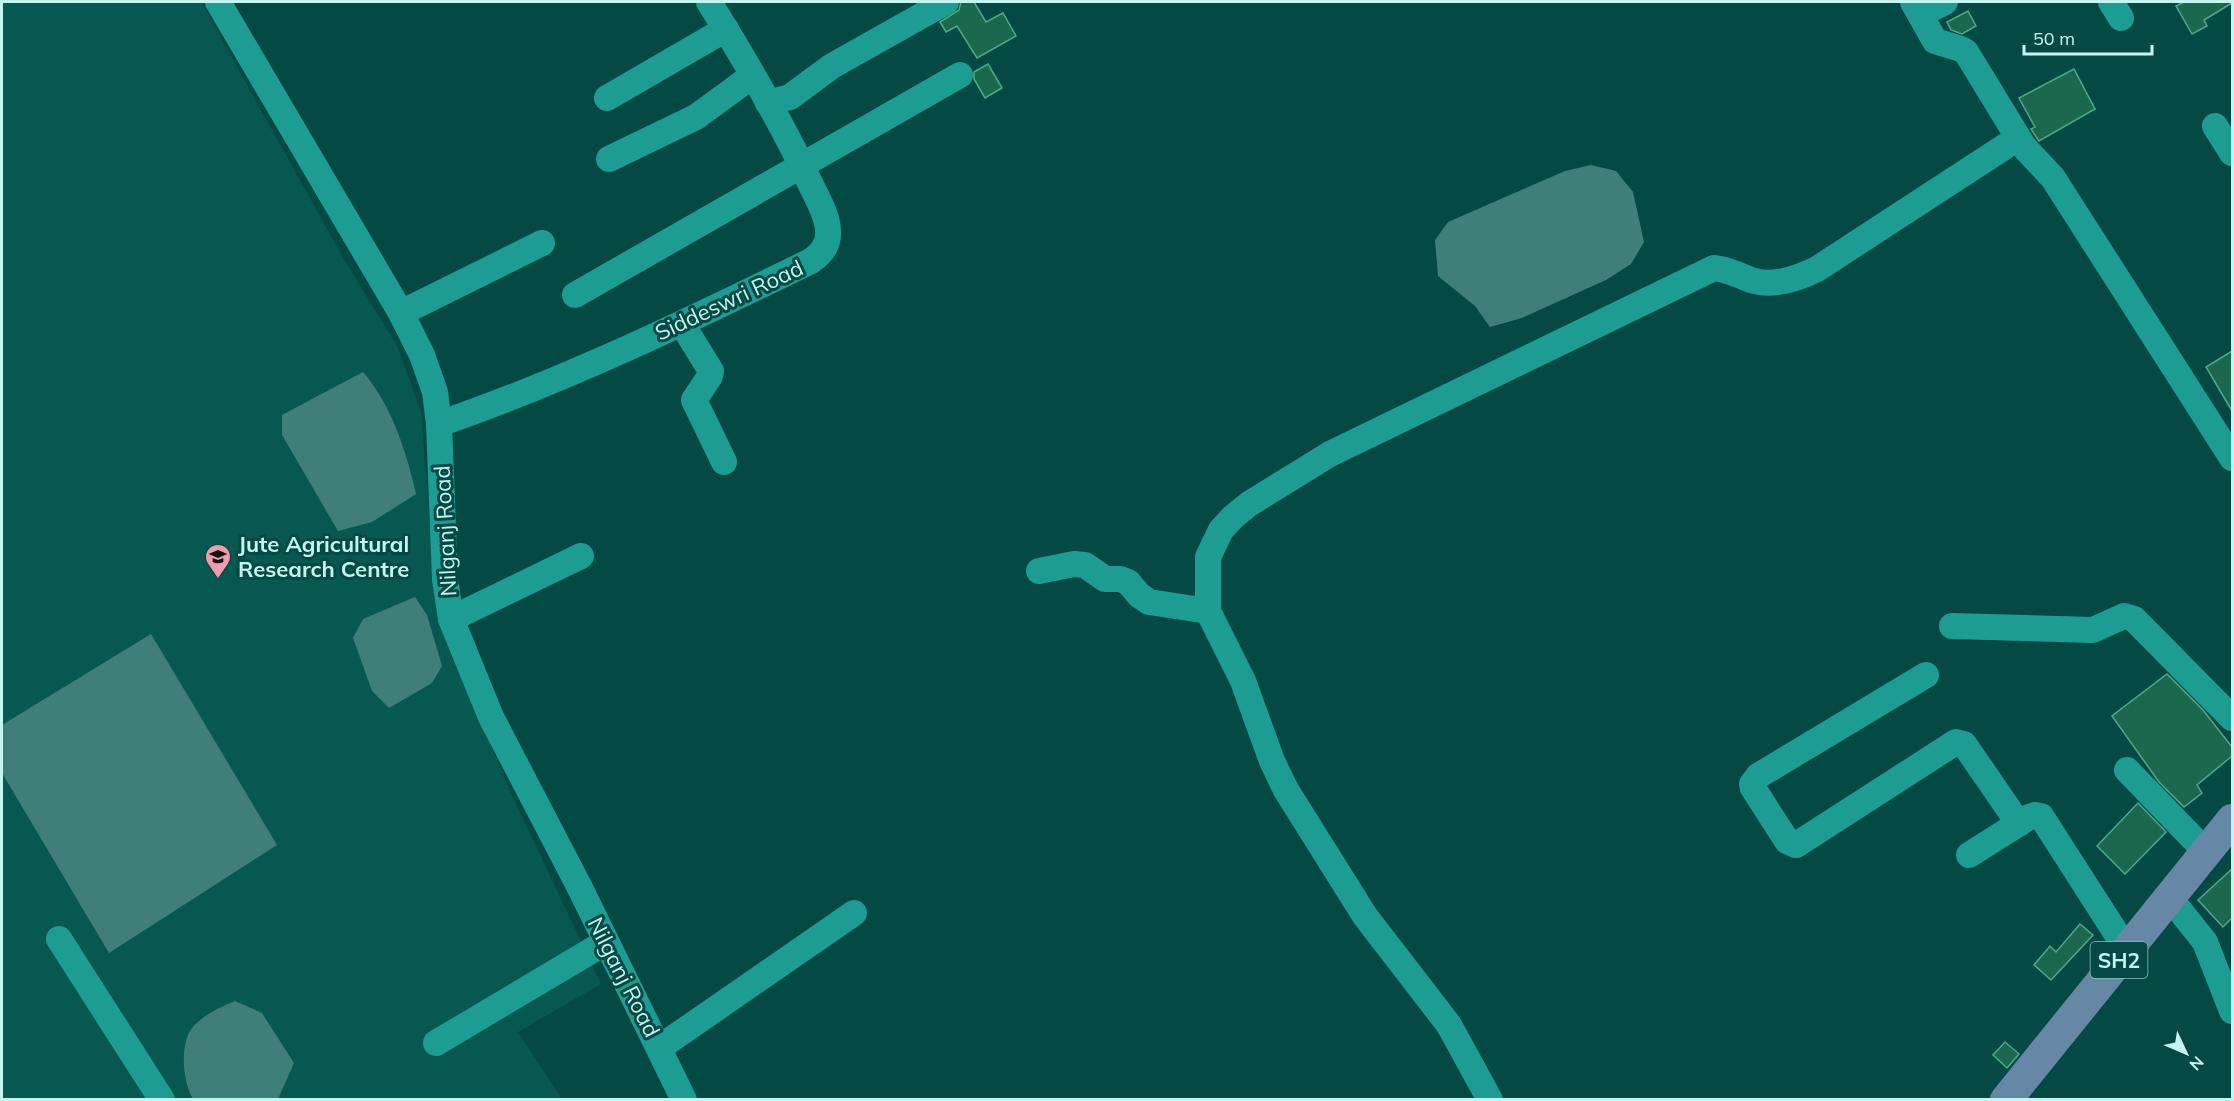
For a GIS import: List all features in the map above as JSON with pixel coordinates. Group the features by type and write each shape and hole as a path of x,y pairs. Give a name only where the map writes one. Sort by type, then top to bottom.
{"main road":[{"name":"SH2","path":"2006,1100 2232,820"}],"street":[{"name":"Nilganj Road","path":"218,2 401,313 422,355 435,392 439,424 445,579 451,619 491,717 684,1100"},
{"name":"Siddeswri Road","path":"439,424 502,401 682,324 811,261 828,243 827,222 801,164 709,2"},
{"path":"768,103 790,97 832,66 946,2"},
{"path":"1945,2 1917,8 1935,41 1966,52 2018,138 2053,178 2232,458"},
{"path":"607,98 726,29"},
{"path":"575,295 960,75"},
{"path":"609,159 696,117 752,76"},
{"path":"2215,126 2232,153"},
{"path":"1490,1100 1449,1025 1365,916 1294,805 1272,761 1243,681 1208,610 1208,557 1221,530 1250,504 1330,454 1714,268 1767,284 1808,274 2018,138"},
{"path":"401,313 542,243"},
{"path":"682,324 711,371 694,400 724,462"},
{"path":"451,619 580,556"},
{"path":"1039,571 1074,564 1084,565 1105,579 1120,579 1128,582 1139,595 1149,602 1208,610"},
{"path":"1952,626 2093,630 2124,616 2130,617 2232,718"},
{"path":"1926,675 1758,776 1752,784 1753,788 1787,841 1796,845 1960,741 2019,824"},
{"path":"2127,770 2207,853"},
{"path":"1969,855 2035,815 2041,816 2127,950"},
{"path":"2170,898 2205,942 2232,1011"},
{"path":"659,1048 854,913"},
{"path":"59,939 162,1100"},
{"path":"436,1043 606,942"}],"shaded area":[{"name":"Jute Agricultural Research Centre","path":"2,2 201,2 342,256 397,346 421,411 437,617 511,793 601,984 518,1032 562,1099 2,1100"}],"water":[{"path":"1591,165 1616,171 1633,192 1644,242 1631,264 1606,280 1522,318 1490,327 1475,306 1438,276 1435,240 1448,222 1565,171"},
{"path":"363,372 382,399 397,430 416,494 372,522 338,531 282,435 282,415"},
{"path":"415,597 427,615 442,666 432,683 389,708 372,691 353,638 363,619"},
{"path":"151,634 277,845 109,953 2,773 2,725"},
{"path":"235,1001 262,1013 294,1063 278,1099 193,1099 187,1084 184,1064 188,1035 200,1020"}],"building":[{"path":"961,2 974,2 986,22 1003,13 1016,36 977,58 957,26 946,32 940,22 959,10"},
{"path":"2184,2 2232,3 2204,20 2207,26 2192,34 2176,6"},
{"path":"1968,11 1976,26 1962,34 1951,30 1947,22"},
{"path":"988,64 1002,88 985,98 974,79 974,72"},
{"path":"2074,69 2095,109 2039,141 2031,129 2035,127 2019,98"},
{"path":"2232,351 2232,411 2206,367"},
{"path":"2167,674 2203,710 2232,747 2232,756 2197,785 2202,793 2184,807 2159,782 2112,716"},
{"path":"2138,803 2166,832 2125,874 2097,846"},
{"path":"2232,869 2232,918 2223,927 2198,900"},
{"path":"2080,924 2093,935 2051,980 2034,965 2050,946 2056,952"},
{"path":"2005,1042 2019,1054 2007,1068 1993,1055"}],"place":[{"name":"Jute Agricultural Research Centre","path":"218,580"}]}
